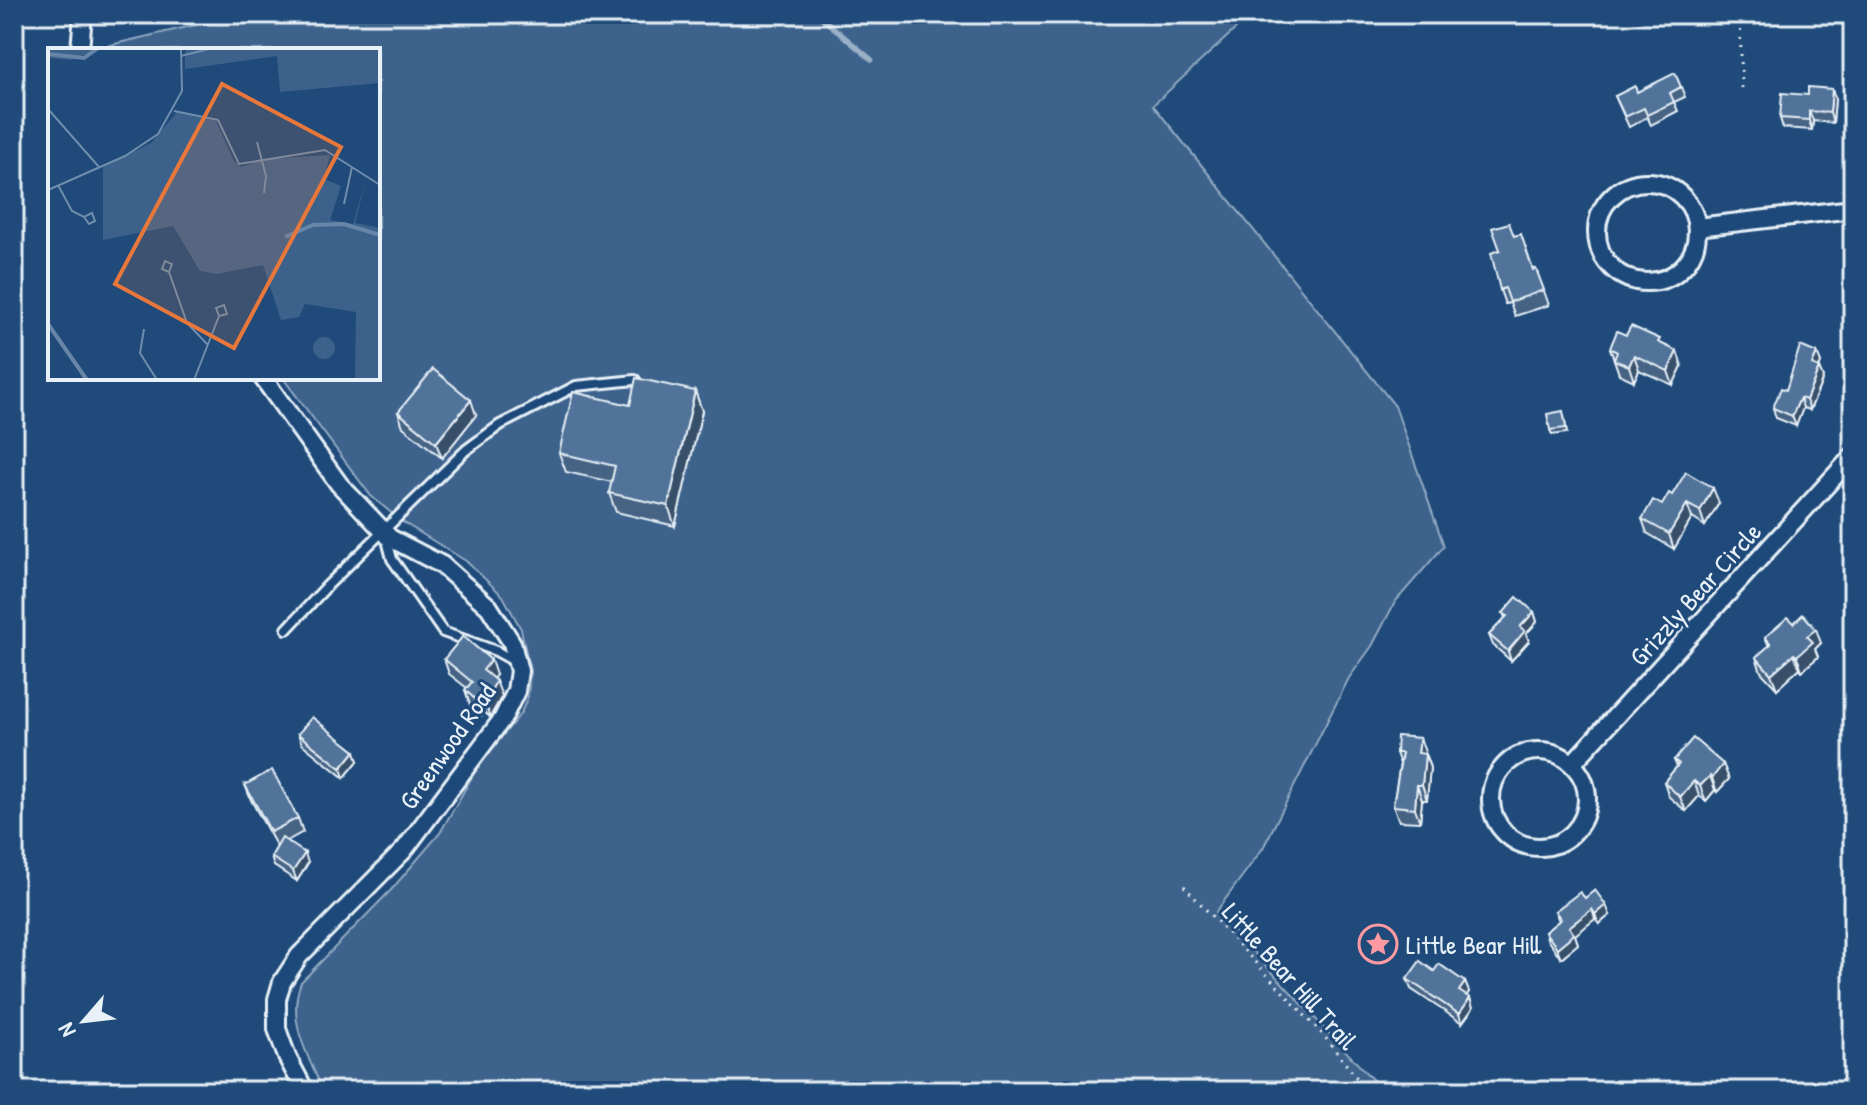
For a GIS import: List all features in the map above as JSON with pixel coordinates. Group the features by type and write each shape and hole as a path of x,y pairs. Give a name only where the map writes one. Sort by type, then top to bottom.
{"street":[{"path":"80,48 83,14"},
{"path":"1651,182 1668,187 1682,196 1692,211 1697,227 1696,243 1685,264 1667,279 1651,282 1635,281 1621,275 1609,264 1597,235 1599,219 1606,203 1619,191 1634,184 1651,182"},
{"path":"1697,227 1853,209"},
{"name":"Greenwood Road","path":"264,380 339,484 390,538 442,565 489,607 512,643 519,671 516,691 503,718 404,850 299,956 282,982 277,999 277,1029 287,1057 305,1091"},
{"name":"Grizzly Bear Circle","path":"1572,764 1853,456"},
{"path":"1536,752 1555,754 1572,764 1583,781 1587,801 1583,820 1577,829 1562,842 1542,847 1523,844 1506,833 1495,817 1492,797 1502,770 1517,757 1536,752"}],"lane":[{"path":"287,629 466,450 500,425 576,386 635,380"},
{"path":"385,531 392,559 443,632 496,651 517,663"}],"path":[{"path":"1740,14 1742,93"},
{"name":"Little Bear Hill Trail","path":"1184,886 1324,1036 1367,1091"},
{"path":"1847,1091 1853,1085"}],"shaded area":[{"path":"243,14 1252,14 1153,105 1395,406 1444,546 1395,602 1372,646 1349,678 1263,848 1216,912 1383,1091 323,1091 297,1024 297,996 301,982 392,889 440,833 477,768 521,713 528,696 530,671 521,629 503,596 466,561 401,521 371,496 284,380 380,380 380,48 97,48"}],"building":[{"path":"1675,73 1681,87 1670,93 1674,102 1647,115 1644,108 1625,117 1615,96 1635,86 1637,92"},
{"path":"1808,87 1832,89 1830,113 1809,111 1809,120 1780,118 1782,93 1808,95"},
{"path":"1509,223 1514,236 1521,234 1533,270 1536,269 1544,290 1510,302 1505,288 1500,290 1491,253 1500,250 1492,228"},
{"path":"1631,326 1660,339 1658,342 1677,351 1668,371 1634,355 1629,366 1614,360 1617,352 1610,348 1617,331 1626,335"},
{"path":"1800,346 1817,353 1812,365 1819,368 1806,400 1800,398 1792,416 1773,408 1781,388 1786,390"},
{"path":"433,369 471,400 436,443 398,412"},
{"path":"636,378 695,391 668,506 609,493 615,466 559,453 573,392 630,405"},
{"path":"1563,411 1566,428 1550,430 1547,414"},
{"path":"1686,472 1713,488 1700,511 1687,504 1669,534 1642,519 1653,500 1662,505 1669,493 1672,495"},
{"path":"1517,597 1534,612 1520,627 1525,631 1508,651 1489,635 1507,616 1503,613"},
{"path":"1803,614 1816,629 1807,636 1813,642 1771,674 1756,657 1771,644 1765,637 1788,617 1794,623"},
{"path":"463,636 491,660 483,670 496,681 485,702 479,697 476,700 465,690 472,682 444,659"},
{"path":"312,717 355,751 341,768 298,734"},
{"path":"1397,736 1420,738 1418,753 1425,754 1422,785 1417,785 1415,808 1393,806 1402,753 1396,753"},
{"path":"1693,738 1723,764 1712,778 1710,776 1700,786 1694,781 1680,797 1664,782 1679,764 1674,760"},
{"path":"272,770 298,818 271,832 245,785"},
{"path":"282,838 305,853 293,871 271,857"},
{"path":"1595,890 1606,905 1595,914 1592,909 1569,927 1574,934 1557,948 1545,932 1561,919 1555,911 1580,892 1585,898"},
{"path":"1420,961 1434,971 1439,964 1465,982 1459,991 1470,998 1459,1014 1407,979"}],"waterway":[{"path":"817,14 872,60"}],"place":[{"name":"Little Bear Hill","path":"1378,944"}]}
